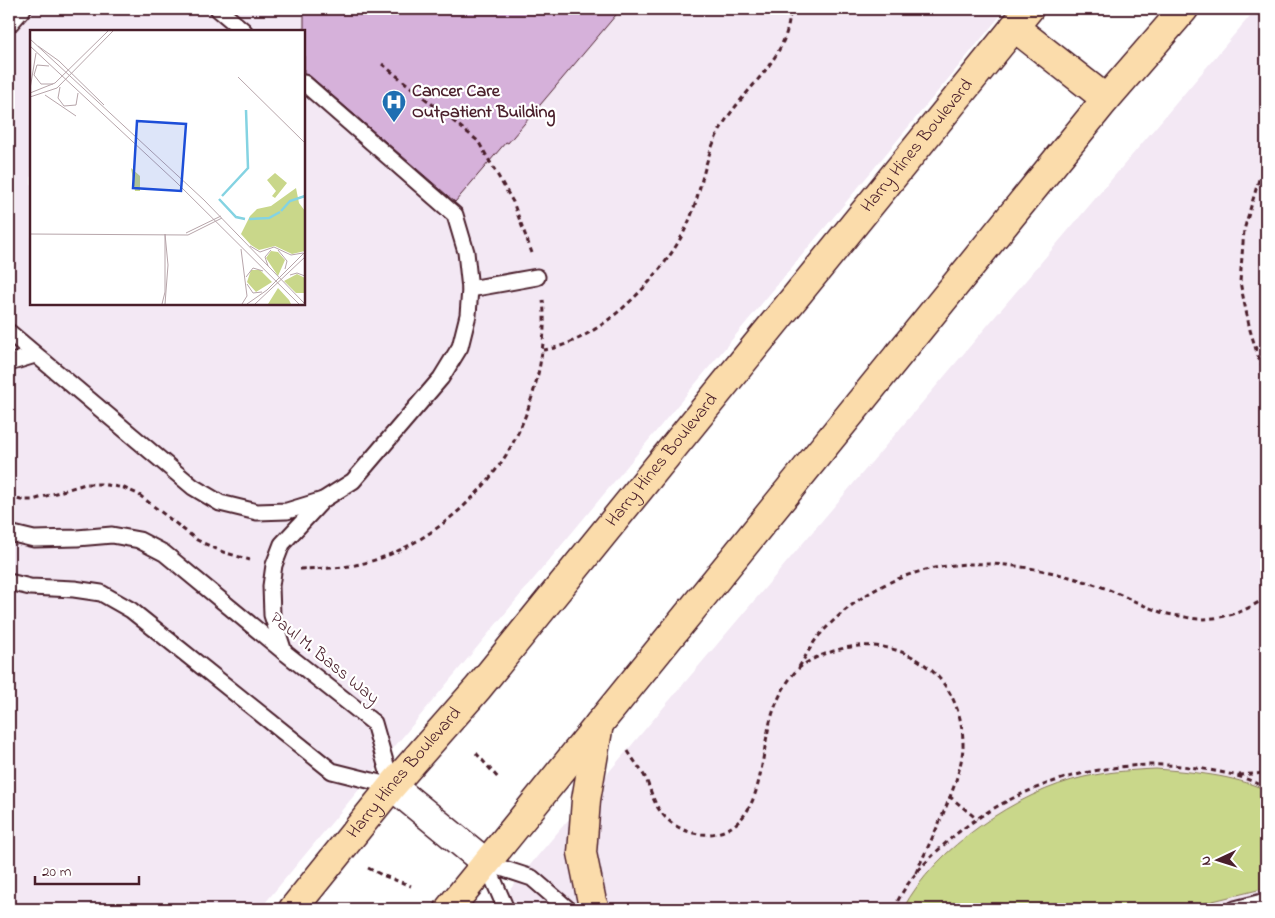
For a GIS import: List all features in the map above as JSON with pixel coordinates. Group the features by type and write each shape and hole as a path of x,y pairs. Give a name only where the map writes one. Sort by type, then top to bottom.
{"main road":[{"path":"448,909 1106,99 1184,9"},
{"path":"1022,18 1106,99"},
{"name":"Harry Hines Boulevard","path":"293,909 392,786 478,688 1022,18"},
{"path":"595,909 582,853 586,800 600,722"}],"street":[{"path":"392,786 486,863"}],"lane":[{"path":"9,25 23,9"},
{"path":"218,9 243,30"},
{"path":"9,332 193,487 220,503 257,512 287,511 323,500 354,481 441,378 460,347 468,314 470,289 466,252 455,215 305,84"},
{"path":"470,289 538,277"},
{"path":"9,363 36,355"},
{"path":"284,652 272,615 271,586 274,565 282,544 323,500"},
{"name":"Paul M. Bass Way","path":"9,534 34,539 112,535 139,540 164,554 374,723 392,786"},
{"path":"9,582 30,587 74,589 101,594 131,610 332,771 392,786"},
{"path":"486,863 506,909"},
{"path":"486,863 532,878 568,909"},
{"path":"1235,909 1266,901"}],"path":[{"path":"543,350 554,349 583,336 608,320 648,284 664,263 684,233 690,219 711,146 737,104 770,66 780,50 788,32 790,9"},
{"path":"295,569 360,564 406,547 428,535 455,514 499,467 515,438 529,406 543,350 543,302 531,249 512,202 478,141 382,64"},
{"path":"1266,163 1262,169 1244,230 1240,282 1250,330 1259,359 1266,371"},
{"path":"628,751 644,775 658,807 668,821 683,830 700,834 717,832 733,826 746,814 755,794 768,729 783,689 798,669 815,640 838,617 864,596 893,581 924,570 956,564 990,563 1014,565 1061,575 1098,586 1158,612 1197,619 1237,613 1266,598"},
{"path":"798,669 823,654 846,647 868,644 890,648 910,655 929,668 946,686 955,702 961,724 963,747 958,772 914,877"},
{"path":"476,753 499,780"},
{"path":"894,909 899,897 914,877 932,856 957,833 1015,797 1046,784 1079,774 1116,767 1152,764 1191,768 1236,776 1266,787"},
{"path":"1236,776 1266,773"},
{"path":"949,796 977,819"},
{"path":"368,867 382,876 411,886"}],"shaded area":[{"path":"9,9 1006,9 260,909 9,909"},
{"path":"1256,9 1266,9 1266,909 494,909 535,859"}],"green space":[{"path":"1156,769 1226,778 1266,790 1266,888 1180,909 903,909 917,886 935,865 957,844 1006,809 1058,784 1084,777 1120,771"}],"building":[{"name":"Cancer Care Outpatient Building","path":"304,9 621,9 508,143 506,142 455,202 310,76 305,74"}],"place":[{"name":"Cancer Care Outpatient Building","path":"394,123"}]}
